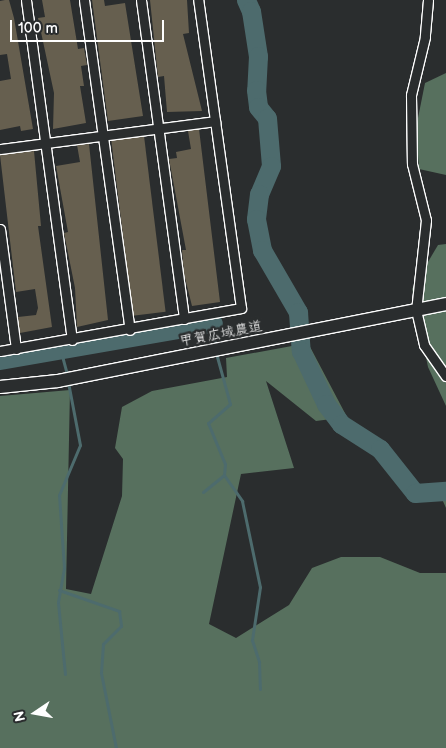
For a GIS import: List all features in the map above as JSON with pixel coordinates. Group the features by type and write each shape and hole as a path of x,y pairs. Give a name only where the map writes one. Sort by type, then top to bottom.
{"street":[{"path":"26,0 72,340"},
{"path":"84,0 130,330"},
{"path":"141,0 184,319"},
{"path":"0,351 130,330 241,308 198,0"},
{"path":"428,0 425,36 411,95 412,164 426,220 416,310 424,345 446,376"},
{"path":"0,149 215,121"},
{"path":"0,229 16,349"},
{"name":"甲賀広域農道","path":"0,387 58,381 446,304"}],"green space":[{"path":"446,73 446,175 419,169 416,128 425,83"},
{"path":"446,244 446,406 428,367 412,289 438,245"},
{"path":"308,343 347,417 316,421 266,381 294,468 241,474 209,624 236,638 289,605 312,568 341,557 380,557 420,573 446,573 446,748 0,748 0,396 70,390 66,589 91,594 122,496 123,459 115,448 122,407 152,391 227,377 226,358"},
{"path":"430,486 446,486 446,508 442,499 427,501"}],"building":[{"path":"9,0 14,18 33,129 21,131 20,126 0,130 0,81 11,79 7,54 0,55 0,1"},
{"path":"42,0 70,0 78,49 84,48 87,65 81,66 84,86 80,86 86,123 53,129 54,93 38,18 45,17"},
{"path":"92,0 104,0 105,6 125,3 143,116 108,121"},
{"path":"150,0 187,0 189,33 183,34 202,111 167,112 164,76 158,77"},
{"path":"199,129 220,302 192,306 184,274 182,250 186,250 169,159 177,158 176,152 191,149 188,131"},
{"path":"144,136 166,312 133,316 111,140"},
{"path":"89,144 108,320 77,327 75,288 64,233 68,232 56,166 80,162 77,145"},
{"path":"34,151 41,226 38,226 52,327 20,333 18,317 36,315 38,308 35,289 16,292 0,155"}],"waterway":[{"path":"246,0 251,11 258,56 256,90 258,107 267,118 271,166 259,194 256,219 262,250 298,312 301,351 326,404 341,424 380,449 415,493 446,491"},
{"path":"213,323 215,347"},
{"path":"0,360 213,323"},
{"path":"61,352 67,375"},
{"path":"216,353 230,404 208,423 225,464 224,475 242,501 260,587 252,640 259,662 260,689"},
{"path":"65,674 58,602 64,568 59,495 80,445 68,382"},
{"path":"203,492 224,475"},
{"path":"59,590 119,611 121,626 103,644 101,673 116,748"}]}
